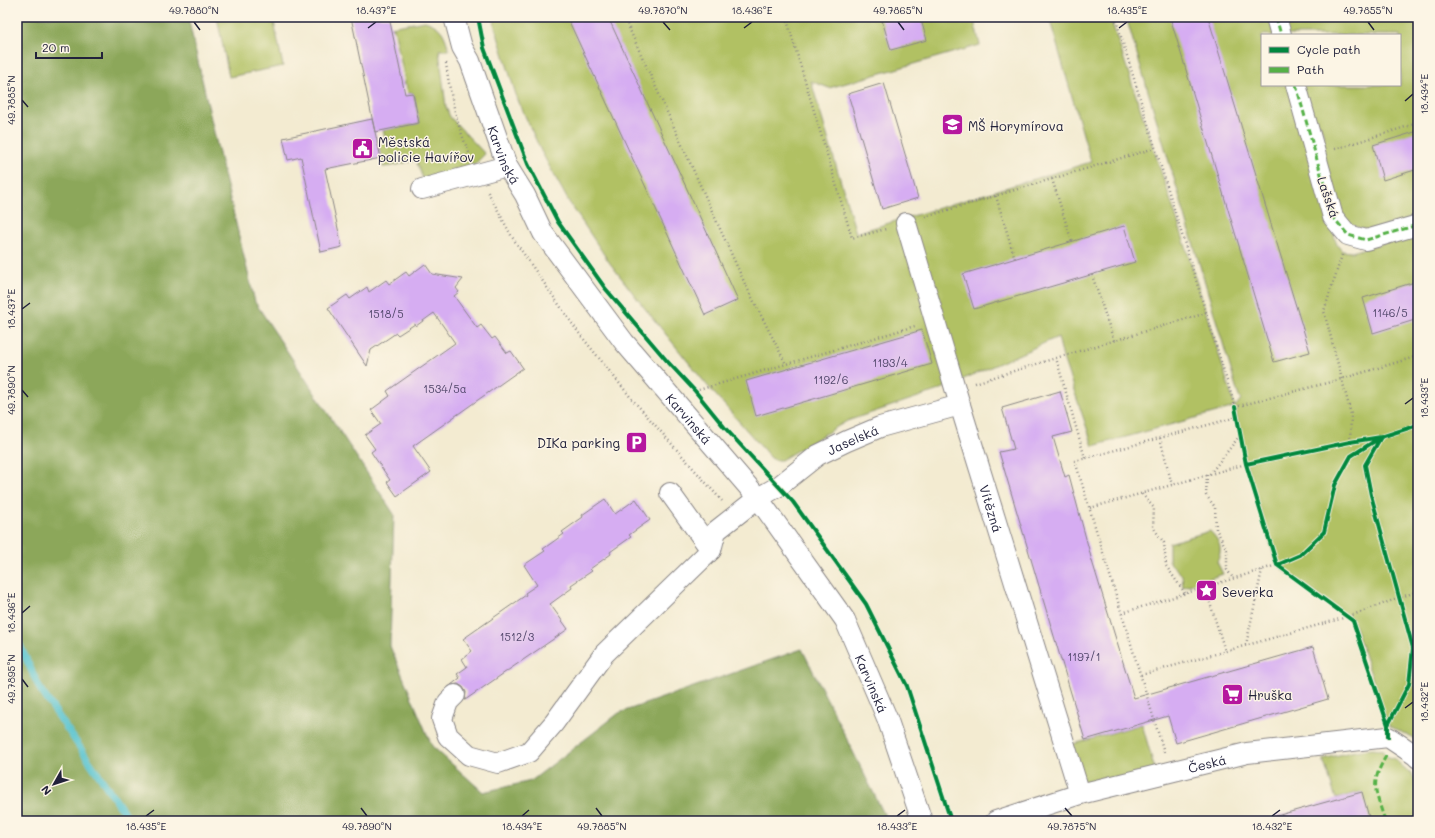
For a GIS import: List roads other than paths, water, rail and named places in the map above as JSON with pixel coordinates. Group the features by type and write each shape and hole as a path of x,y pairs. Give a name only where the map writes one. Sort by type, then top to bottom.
{"street":[{"name":"Karvinská","path":"454,17 462,47 470,61 507,166 525,195 543,233 624,342 758,498 845,620 887,718 922,821"},
{"path":"1276,17 1281,34"},
{"name":"Lašská","path":"1296,86 1333,217 1348,235 1366,240 1418,224"},
{"path":"422,189 507,166"},
{"name":"Vítězná","path":"906,223 957,397 1080,794"},
{"name":"Jaselská","path":"711,550 716,531 758,498 779,486 818,455 880,427 957,397"},
{"path":"455,695 448,702 442,718 448,736 469,755 498,763 529,752 554,723 604,654 711,550 670,493"},
{"name":"Česká","path":"996,821 1080,794 1247,753 1388,737 1418,758"}],"waterway":[{"path":"17,639 40,689 130,821"}],"place":[{"name":"MŠ Horymírova","path":"952,125"},
{"name":"Městská policie Havířov","path":"363,148"},
{"name":"DIKa parking","path":"636,442"},
{"name":"Severka","path":"1206,591"},
{"name":"Hruška","path":"1233,694"}]}
